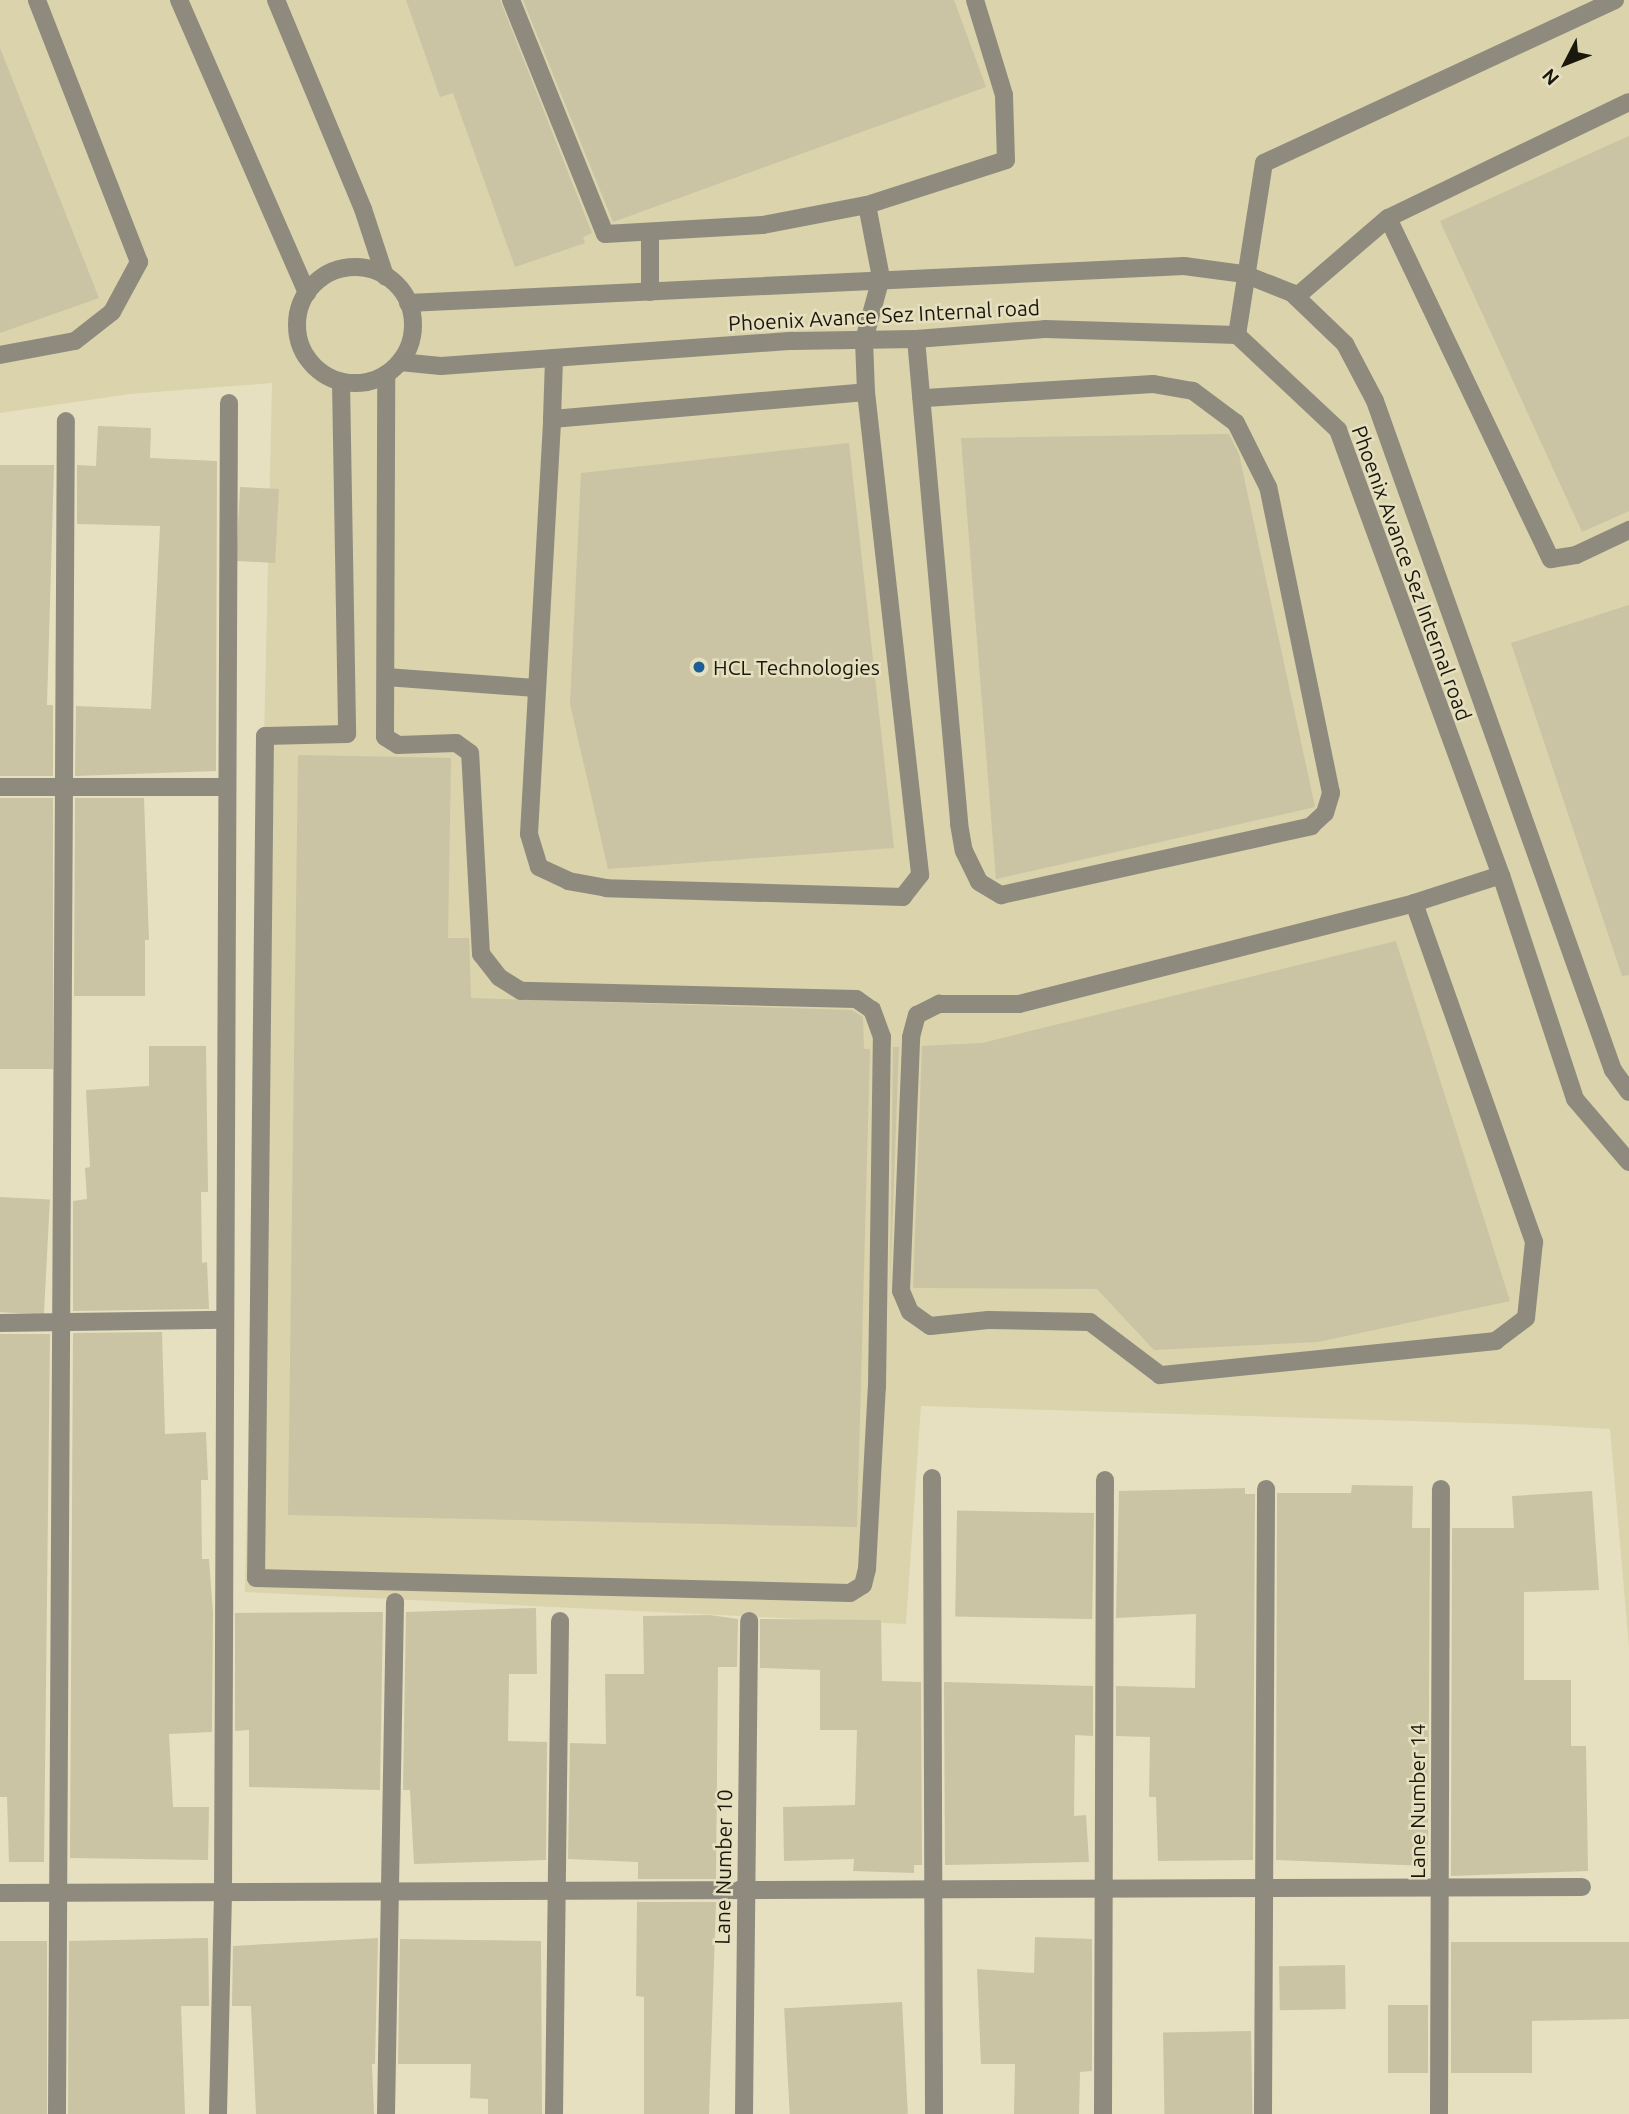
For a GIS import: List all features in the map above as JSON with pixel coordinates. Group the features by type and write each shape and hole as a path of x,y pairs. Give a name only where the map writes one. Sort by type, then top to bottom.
{"street":[{"path":"0,355 75,341 112,312 139,262 37,0"},
{"path":"179,0 307,293"},
{"path":"276,0 363,209 385,276 408,303 412,334 400,362 386,374 369,382 341,382 314,367 302,350 298,311 307,293 318,280 342,269 369,269 385,276"},
{"path":"511,0 605,234 763,225 867,205 1006,160 1004,94 975,0"},
{"path":"1237,335 1244,274 1264,163 1615,0"},
{"path":"1296,297 1388,218 1629,102"},
{"path":"554,358 529,834 538,867 569,881 607,888 903,897 920,875 866,392 864,340 881,278 867,205"},
{"path":"1388,218 1551,559 1576,555 1629,530"},
{"path":"650,232 650,292"},
{"name":"Phoenix Avance Sez Internal road","path":"408,303 881,278 1184,267 1244,274 1296,297 1345,344 1375,401 1613,1070 1629,1092"},
{"name":"Phoenix Avance Sez Internal road","path":"400,362 440,366 1045,329 1237,335 1338,430 1501,874 1575,1098 1629,1162"},
{"path":"915,339 959,824 964,851 979,882 1001,895 1311,826 1325,814 1331,793 1268,486 1236,423 1192,391 1153,384 921,398"},
{"path":"341,382 347,734 265,736 256,1578 850,1593 863,1586 867,1569 877,1387 882,1037 872,1010 856,999 521,991 499,977 481,954 470,753 456,743 398,745 385,737 386,374"},
{"path":"552,419 866,392"},
{"path":"218,2114 223,1893 229,403"},
{"path":"57,2114 66,421"},
{"path":"386,677 536,688"},
{"path":"0,788 227,787"},
{"path":"1414,903 1534,1242 1526,1318 1496,1341 1160,1375 1090,1322 988,1320 930,1326 911,1312 901,1291 911,1037 917,1015 939,1004 1019,1004 1414,903 1501,874"},
{"path":"0,1323 225,1320"},
{"path":"932,1478 934,2114"},
{"path":"1103,2114 1105,1480"},
{"path":"1263,2114 1266,1489"},
{"name":"Lane Number 14","path":"1439,2114 1441,1489"},
{"path":"386,2114 395,1602"},
{"path":"554,2114 560,1621"},
{"name":"Lane Number 10","path":"744,2114 749,1621"},
{"path":"0,1894 1582,1888"}],"shaded area":[{"path":"0,0 1629,0 1629,1647 1610,1429 1539,1425 921,1406 906,1624 245,1592 272,383 130,394 0,413"}],"building":[{"path":"406,0 500,0 592,233 583,237 585,243 515,267 453,93 440,97"},
{"path":"523,0 954,0 986,87 613,222"},
{"path":"0,48 99,298 0,333"},
{"path":"1629,136 1629,511 1582,532 1440,221"},
{"path":"98,426 151,428 150,458 217,461 216,771 75,776 76,706 151,709 160,526 77,524 77,465 96,466"},
{"path":"1229,434 1239,454 1315,807 996,879 961,438"},
{"path":"849,443 894,848 608,869 570,704 581,473"},
{"path":"0,465 54,465 47,705 53,705 53,776 0,776"},
{"path":"240,487 279,489 275,563 236,561"},
{"path":"1629,605 1629,975 1622,976 1511,643"},
{"path":"298,755 451,758 448,938 469,938 471,998 852,1010 863,1017 864,1049 870,1049 857,1527 288,1515"},
{"path":"0,798 53,798 53,1069 0,1069"},
{"path":"75,798 144,798 149,940 145,940 145,996 74,996"},
{"path":"1396,941 1510,1301 1318,1342 1154,1350 1097,1289 913,1288 922,1046 982,1043"},
{"path":"149,1046 206,1046 208,1192 201,1192 202,1263 207,1262 209,1309 73,1311 73,1201 87,1199 85,1168 90,1167 86,1090 149,1086"},
{"path":"893,1047 899,1047 890,1286"},
{"path":"0,1197 50,1200 44,1314 0,1312"},
{"path":"162,1332 165,1434 206,1432 208,1480 201,1480 202,1559 209,1559 213,1613 212,1732 169,1734 173,1807 209,1807 208,1860 70,1858 73,1333"},
{"path":"0,1334 50,1334 44,1862 9,1862 7,1797 0,1797"},
{"path":"1352,1485 1413,1486 1412,1528 1430,1528 1428,1866 1276,1860 1277,1493 1351,1493"},
{"path":"1245,1488 1245,1494 1255,1494 1253,1860 1158,1861 1156,1797 1149,1797 1150,1737 1116,1736 1116,1686 1195,1688 1196,1614 1116,1618 1119,1491"},
{"path":"1592,1491 1599,1590 1524,1592 1524,1680 1571,1680 1571,1746 1586,1746 1588,1871 1451,1876 1452,1528 1514,1528 1512,1496"},
{"path":"957,1511 1094,1513 1092,1619 955,1617"},
{"path":"536,1608 537,1674 509,1674 508,1741 547,1742 546,1860 414,1864 410,1790 403,1790 406,1612"},
{"path":"383,1612 380,1790 249,1787 249,1730 235,1731 235,1613"},
{"path":"710,1615 738,1619 737,1667 718,1667 716,1879 638,1879 638,1862 568,1859 570,1743 606,1744 605,1674 644,1674 643,1616"},
{"path":"760,1619 881,1620 882,1681 921,1682 922,1865 914,1865 914,1873 853,1871 854,1859 784,1861 783,1807 855,1805 857,1730 820,1730 820,1670 760,1668"},
{"path":"944,1682 1093,1686 1093,1736 1075,1735 1074,1816 1086,1815 1089,1862 945,1865"},
{"path":"637,1902 716,1902 709,2114 644,2114 644,1997 636,1996"},
{"path":"1035,1937 1092,1939 1092,2071 1080,2072 1079,2114 1014,2114 1015,2064 981,2064 977,1969 1034,1973"},
{"path":"208,1938 209,2006 181,2006 185,2114 68,2114 69,1941"},
{"path":"378,1938 375,2064 372,2064 374,2114 256,2114 251,2006 232,2006 233,1946"},
{"path":"400,1939 541,1941 542,2114 488,2114 488,2099 470,2098 471,2064 398,2064"},
{"path":"0,1941 47,1941 47,2114 0,2114"},
{"path":"1451,1942 1629,1942 1629,2019 1532,2021 1532,2073 1451,2073"},
{"path":"1345,1965 1346,2009 1280,2010 1279,1966"},
{"path":"902,2002 908,2114 790,2114 784,2008"},
{"path":"1388,2005 1428,2005 1428,2073 1388,2073"},
{"path":"1251,2031 1252,2114 1164,2114 1163,2033"}],"place":[{"name":"HCL Technologies","path":"699,667"}]}
